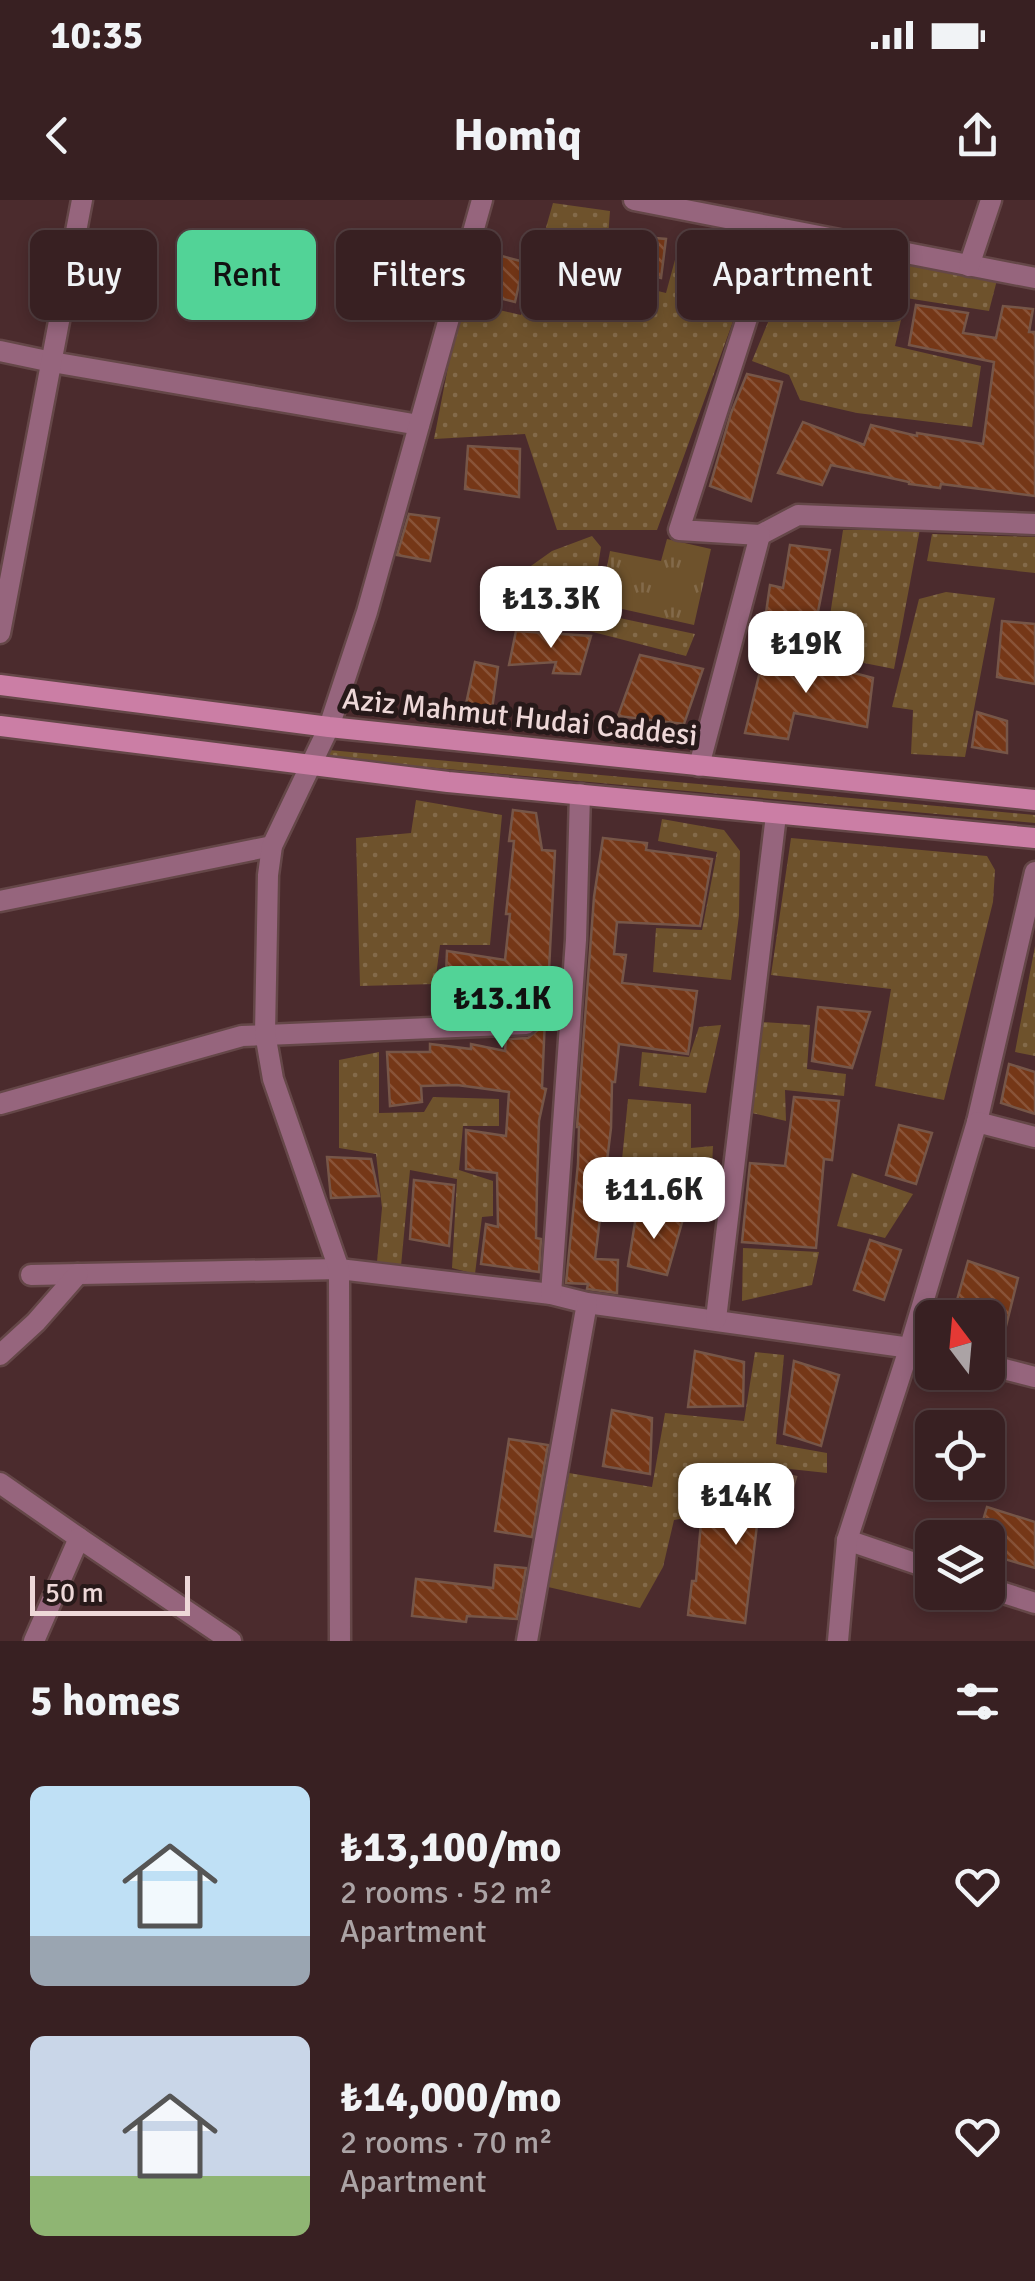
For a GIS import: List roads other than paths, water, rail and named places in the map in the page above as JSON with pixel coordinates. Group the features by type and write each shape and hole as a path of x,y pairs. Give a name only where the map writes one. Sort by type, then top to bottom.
{"street":[{"path":"0,634 82,200"},
{"path":"340,1641 339,1269 284,1119 265,1033 268,875 272,846 329,726 367,612 482,200"},
{"path":"634,200 1035,278"},
{"path":"968,266 991,200"},
{"path":"776,228 678,530 760,535 798,515 1035,524"},
{"path":"0,350 418,425"},
{"path":"698,766 760,535"},
{"name":"Aziz Mahmut Hudai Caddesi","path":"0,686 329,726 1035,800"},
{"path":"0,726 310,767 1035,838"},
{"path":"551,1294 576,940 580,794"},
{"path":"716,1319 776,814"},
{"path":"0,902 272,846"},
{"path":"838,1641 847,1540 977,1122 1035,872"},
{"path":"0,1104 242,1036 526,1024"},
{"path":"977,1122 1035,1136"},
{"path":"32,1275 339,1269 551,1294 587,1304 915,1347"},
{"path":"0,1355 36,1322 78,1274"},
{"path":"527,1641 587,1304"},
{"path":"1005,1369 1035,1377"},
{"path":"0,1483 231,1641"},
{"path":"34,1641 78,1538"},
{"path":"847,1540 915,1563"},
{"path":"1005,1594 1035,1604"}]}
